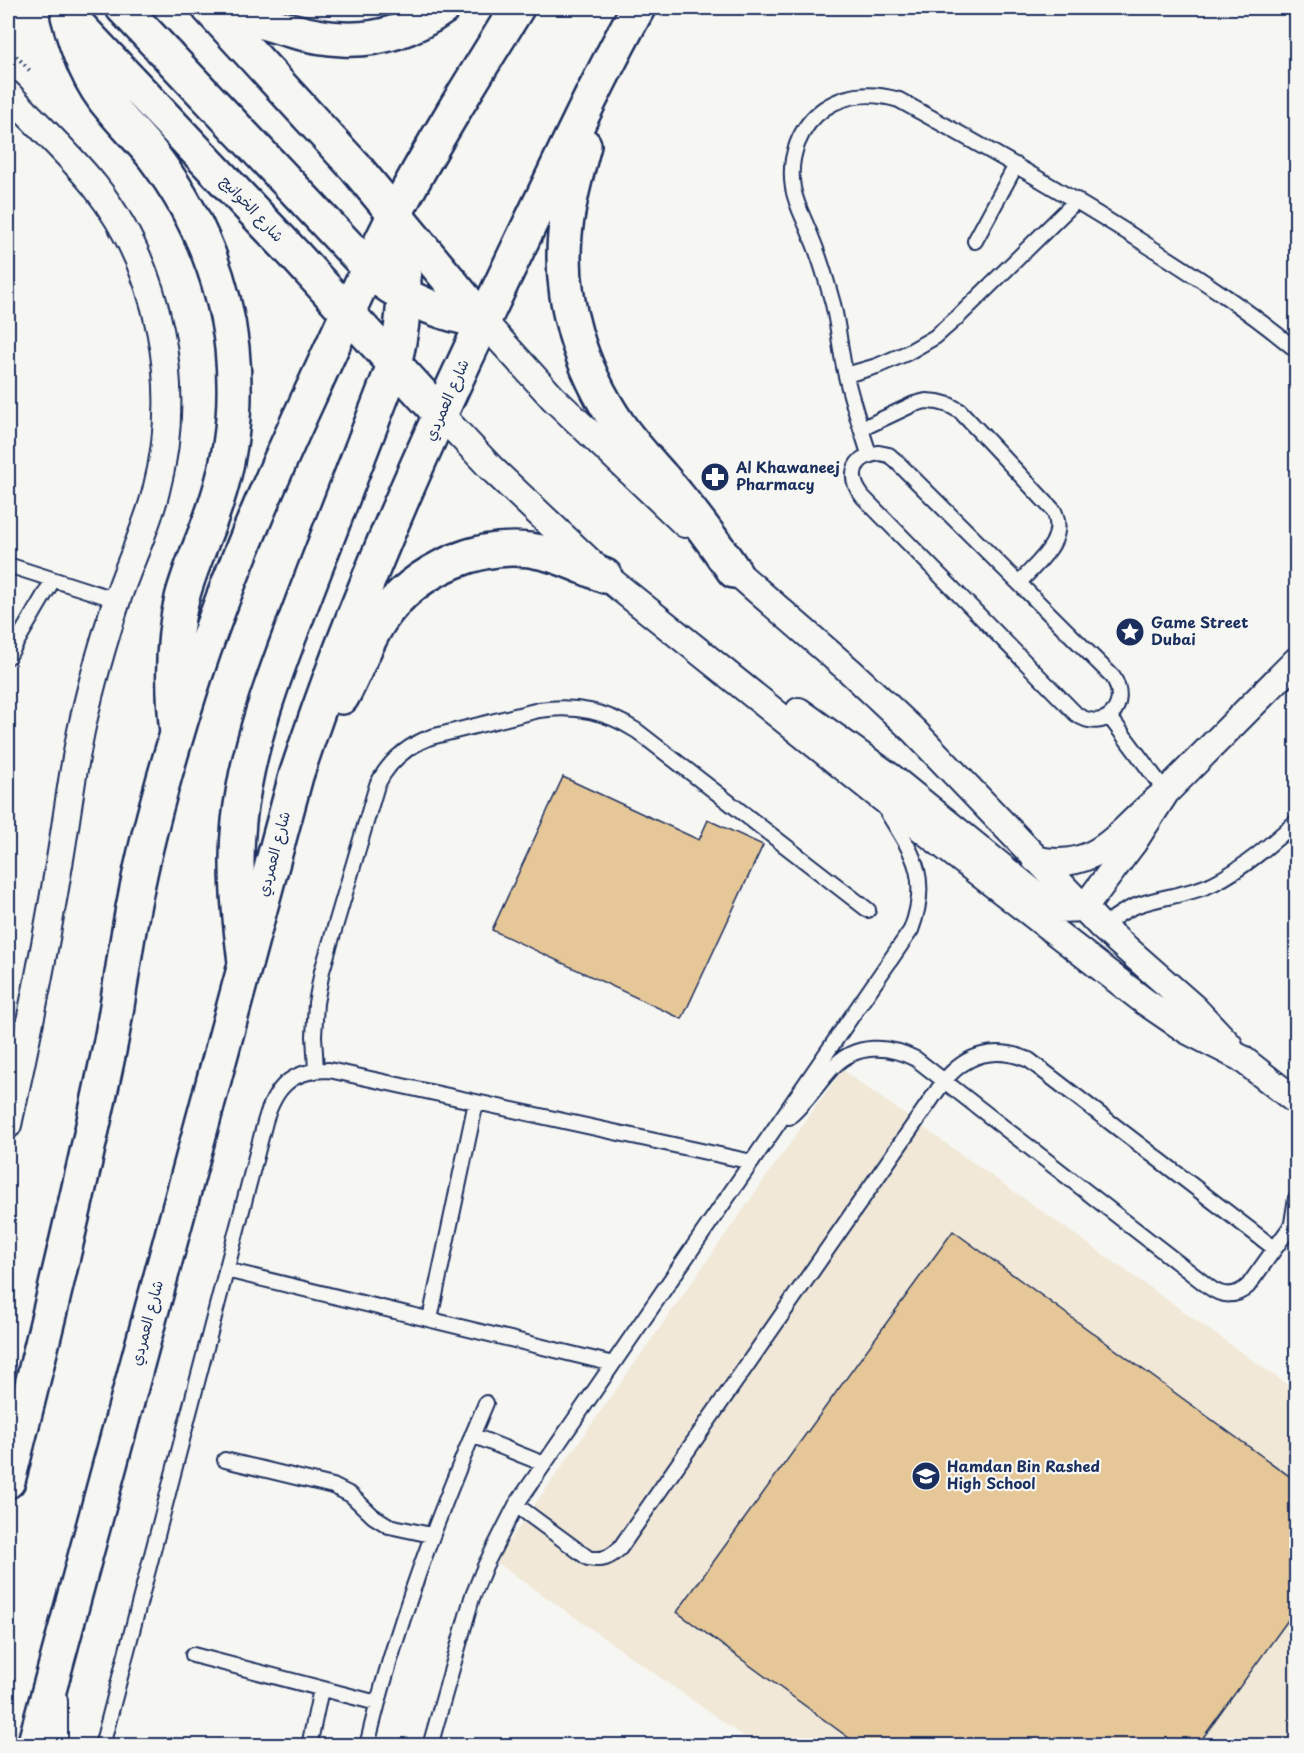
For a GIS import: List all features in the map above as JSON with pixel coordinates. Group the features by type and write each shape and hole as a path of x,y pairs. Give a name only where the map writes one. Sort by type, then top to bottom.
{"main road":[{"path":"123,8 368,269 405,296 438,311 483,321"},
{"path":"209,8 356,168 483,321"},
{"path":"219,8 307,36 348,40 385,36 408,28 443,8"},
{"path":"8,1481 80,1185 110,1047 134,904 150,829 177,733 218,610 278,463 368,269 445,124 517,8"},
{"name":"شارع العمردي","path":"34,1746 296,776 323,692 362,593 440,414 604,68 638,8"},
{"path":"65,12 96,88 111,109 153,155 174,184 192,215 216,273 226,310 232,347 233,424 227,462 218,499 186,587 176,631 172,665 177,733"},
{"name":"شارع الخوانيج","path":"65,12 440,414"},
{"path":"604,68 569,202 564,270 568,306 586,366 619,425 711,538 734,571"},
{"path":"245,962 239,916 237,869 239,822 245,776 271,684 394,365 400,342 405,296 403,255 395,215"},
{"path":"296,776 344,694 382,618 413,584 433,571 476,554 498,550 522,550 545,553 605,576"}],"street":[{"path":"8,94 96,188 137,257 151,295 161,333 168,412 164,452 156,491 117,600 82,725 39,972 8,1125"},
{"path":"483,321 553,398 734,571 850,671 906,723 1102,927 1194,1008 1241,1058 1296,1101"},
{"path":"440,414 492,469 605,576 877,794 1144,1001 1188,1031 1241,1058"},
{"path":"677,633 798,710 891,777 1045,902 1058,909 1083,908"},
{"path":"1035,859 1064,863 1092,856 1104,849 1143,810 1166,792 1296,661"},
{"path":"1083,908 1133,843 1166,792"},
{"path":"53,1674 54,1746"}],"lane":[{"path":"869,454 846,375 841,340 824,272 793,189 792,173 793,156 798,140 807,125 818,112 848,97 865,94 882,95 899,100 1016,165 1077,200 1223,293 1296,351"},
{"path":"975,241 1016,165"},
{"path":"846,375 897,358 934,337 960,315 1077,200"},
{"path":"861,429 914,404 926,401 938,402 960,411 1054,511 1057,519 1057,537 1053,546 1018,583"},
{"path":"879,453 897,462 1018,583 1113,677 1119,687 1120,697 1116,708 1109,716 1092,721 1076,714 863,497 853,479 860,460 869,454 879,453"},
{"path":"8,565 117,600"},
{"path":"8,657 53,580"},
{"path":"316,1070 314,1036 316,1003 322,971 377,785 393,760 417,742 431,737 556,707 591,710 607,715 637,731 868,910"},
{"path":"1109,716 1166,792"},
{"path":"430,1746 472,1598 484,1566 516,1505 911,930 920,898 917,866 877,794"},
{"path":"1102,927 1118,914 1137,905 1185,894 1213,884 1239,868 1296,822"},
{"path":"778,1125 809,1099 834,1066 846,1057 873,1048 888,1048 903,1052 916,1059 1216,1292 1225,1295 1242,1292 1253,1280 1294,1221 1296,1198"},
{"path":"516,1505 588,1558 597,1560 614,1554 944,1081 963,1062 982,1054 1002,1052 1029,1060 1274,1248"},
{"path":"102,1746 267,1115 281,1087 303,1073 328,1070 752,1162"},
{"path":"430,1319 476,1102"},
{"path":"226,1270 613,1364"},
{"path":"367,1746 377,1703 431,1535 486,1403"},
{"path":"472,1435 544,1464"},
{"path":"225,1460 333,1486 351,1496 373,1516 389,1526 431,1535"},
{"path":"193,1655 377,1703"},
{"path":"309,1746 321,1689"}],"shaded area":[{"name":"Hamdan Bin Rashed High School","path":"842,1070 1296,1391 1296,1745 756,1745 495,1561"}],"building":[{"path":"563,777 699,840 708,820 763,845 682,1019 492,930"},
{"path":"953,1231 1296,1481 1296,1609 1197,1746 860,1746 677,1612"}],"place":[{"name":"Al Khawaneej Pharmacy","path":"715,477"},
{"name":"Game Street Dubai","path":"1130,632"},
{"name":"Hamdan Bin Rashed High School","path":"926,1476"}]}
